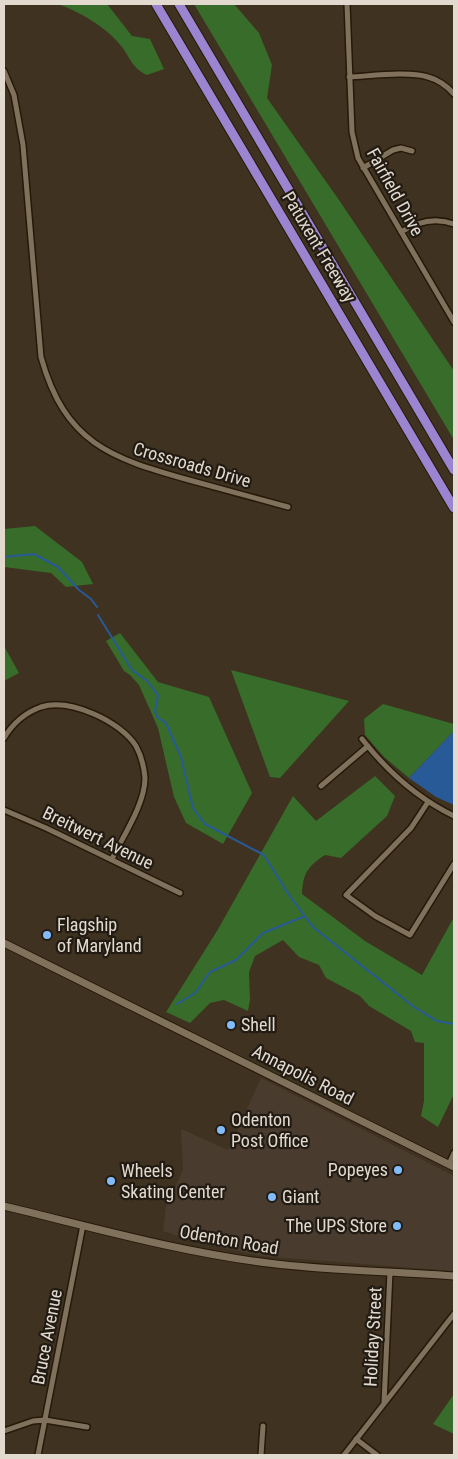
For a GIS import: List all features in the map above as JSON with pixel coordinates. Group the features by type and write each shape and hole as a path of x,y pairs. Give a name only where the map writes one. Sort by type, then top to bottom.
{"highway":[{"name":"Patuxent Freeway","path":"156,4 454,508"},
{"name":"Patuxent Freeway","path":"179,4 454,470"}],"main road":[{"name":"Annapolis Road","path":"4,943 451,1165"},
{"name":"Odenton Road","path":"4,1206 220,1256 269,1263 454,1276"}],"street":[{"name":"Fairfield Drive","path":"347,4 354,145 358,158 454,322"},
{"name":"Crossroads Drive","path":"4,71 14,95 23,145 41,357 51,390 66,415 79,431 94,443 127,461 144,468 288,507"},
{"path":"350,77 428,76 442,82 454,94"},
{"path":"363,168 393,150 401,148 412,151"},
{"path":"401,232 422,221 441,220 454,224"},
{"path":"4,738 13,724 25,714 42,707 57,705 73,707 105,720 121,729 129,737 140,754 145,779 140,803 112,859"},
{"path":"362,739 403,783 428,802 454,816"},
{"path":"321,786 368,746"},
{"path":"428,802 411,828 346,895 375,916 410,935 454,864"},
{"name":"Breitwert Avenue","path":"4,810 112,859 180,893"},
{"path":"451,1165 454,1153"},
{"name":"Bruce Avenue","path":"38,1455 83,1225"},
{"name":"Holiday Street","path":"384,1404 390,1272"},
{"path":"344,1455 454,1314"},
{"path":"4,1431 33,1421 45,1420 87,1427"},
{"path":"261,1455 263,1426"},
{"path":"356,1439 377,1455"}],"shaded area":[{"path":"261,1078 454,1176 454,1271 261,1256 197,1242 163,1231 166,1207 183,1170 181,1129 228,1150"}],"green space":[{"path":"58,4 107,4 132,36 150,39 164,69 147,75 142,72 109,33 85,16"},
{"path":"194,4 234,4 259,33 272,65 267,98 339,200 454,371 454,440"},
{"path":"35,526 82,562 93,584 66,587 51,573 4,567 4,529"},
{"path":"120,633 158,682 209,697 252,793 223,844 186,823 174,797 158,728 139,685 124,671 106,641"},
{"path":"4,646 19,673 4,681"},
{"path":"231,670 349,701 280,778 270,777"},
{"path":"383,704 454,724 454,731 409,778 384,757 365,735 364,719"},
{"path":"375,776 395,796 387,816 341,858 325,855 314,863 305,875 302,894 365,941 422,975 454,917 454,1094 438,1127 421,1116 424,1101 424,1043 415,1042 411,1031 369,1006 360,996 326,978 319,965 299,957 283,940 255,956 249,972 250,1000 248,1011 224,1000 210,1003 190,1023 166,1012 217,931 293,796 316,821"},
{"path":"454,1394 454,1434 433,1424"}],"water":[{"path":"454,731 454,805 436,797 409,778"}],"waterway":[{"path":"4,557 34,554 58,567 97,607"},
{"path":"98,615 132,670 147,681 158,695 155,711 157,717 166,723 181,757 193,808 205,824 264,855 289,895 313,927 414,1007 437,1021 454,1024"},
{"path":"177,1004 195,993 210,972 236,960 263,933 305,916"}],"place":[{"name":"Flagship of Maryland","path":"47,935"},
{"name":"Shell","path":"231,1025"},
{"name":"Odenton Post Office","path":"221,1130"},
{"name":"Popeyes","path":"398,1170"},
{"name":"Wheels Skating Center","path":"111,1181"},
{"name":"Giant","path":"272,1197"},
{"name":"The UPS Store","path":"397,1226"}]}
